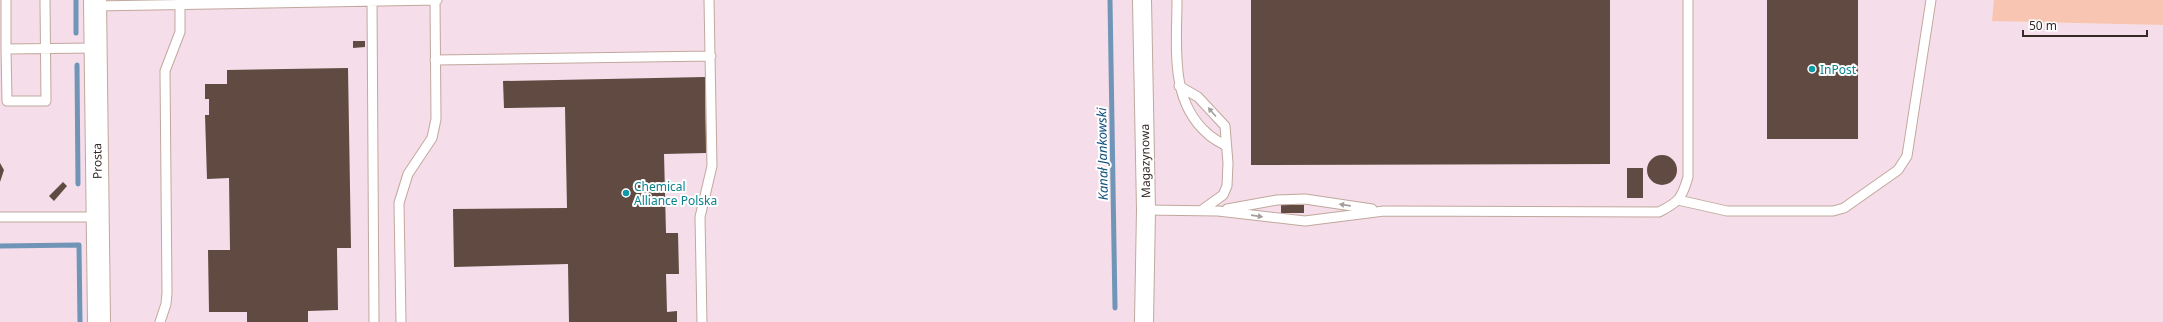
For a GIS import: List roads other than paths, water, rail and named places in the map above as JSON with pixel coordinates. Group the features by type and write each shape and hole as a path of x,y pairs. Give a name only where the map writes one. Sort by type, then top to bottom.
{"street":[{"name":"Magazynowa","path":"1142,0 1146,210 1144,322"},
{"name":"Prosta","path":"95,3 99,322"}],"lane":[{"path":"6,0 7,101 46,101 45,0"},
{"path":"95,3 180,4 436,0 436,119 432,138 408,174 399,203 401,322"},
{"path":"702,322 700,217 712,166 709,0"},
{"path":"1177,0 1176,73 1179,86 1189,112 1207,134 1226,146"},
{"path":"1146,210 1218,211 1305,221 1384,211 1659,212 1676,204 1683,193 1688,177 1688,0"},
{"path":"1678,200 1728,211 1834,211 1844,208 1898,170 1907,156 1931,0"},
{"path":"372,1 374,322"},
{"path":"160,322 166,304 167,293 164,71 180,32 180,4"},
{"path":"6,49 95,48"},
{"path":"435,60 711,56"},
{"path":"1179,86 1198,97 1225,126 1228,163 1227,186 1223,195 1202,210"},
{"path":"1218,211 1277,200 1306,199 1384,211"},
{"path":"0,218 98,217"}],"waterway":[{"path":"76,0 76,33"},
{"name":"Kanał Jankowski","path":"1110,0 1115,308"},
{"path":"77,65 78,184"},
{"path":"0,246 79,245 80,322"}],"place":[{"name":"InPost","path":"1812,69"},
{"name":"Chemical Alliance Polska","path":"626,193"}]}
